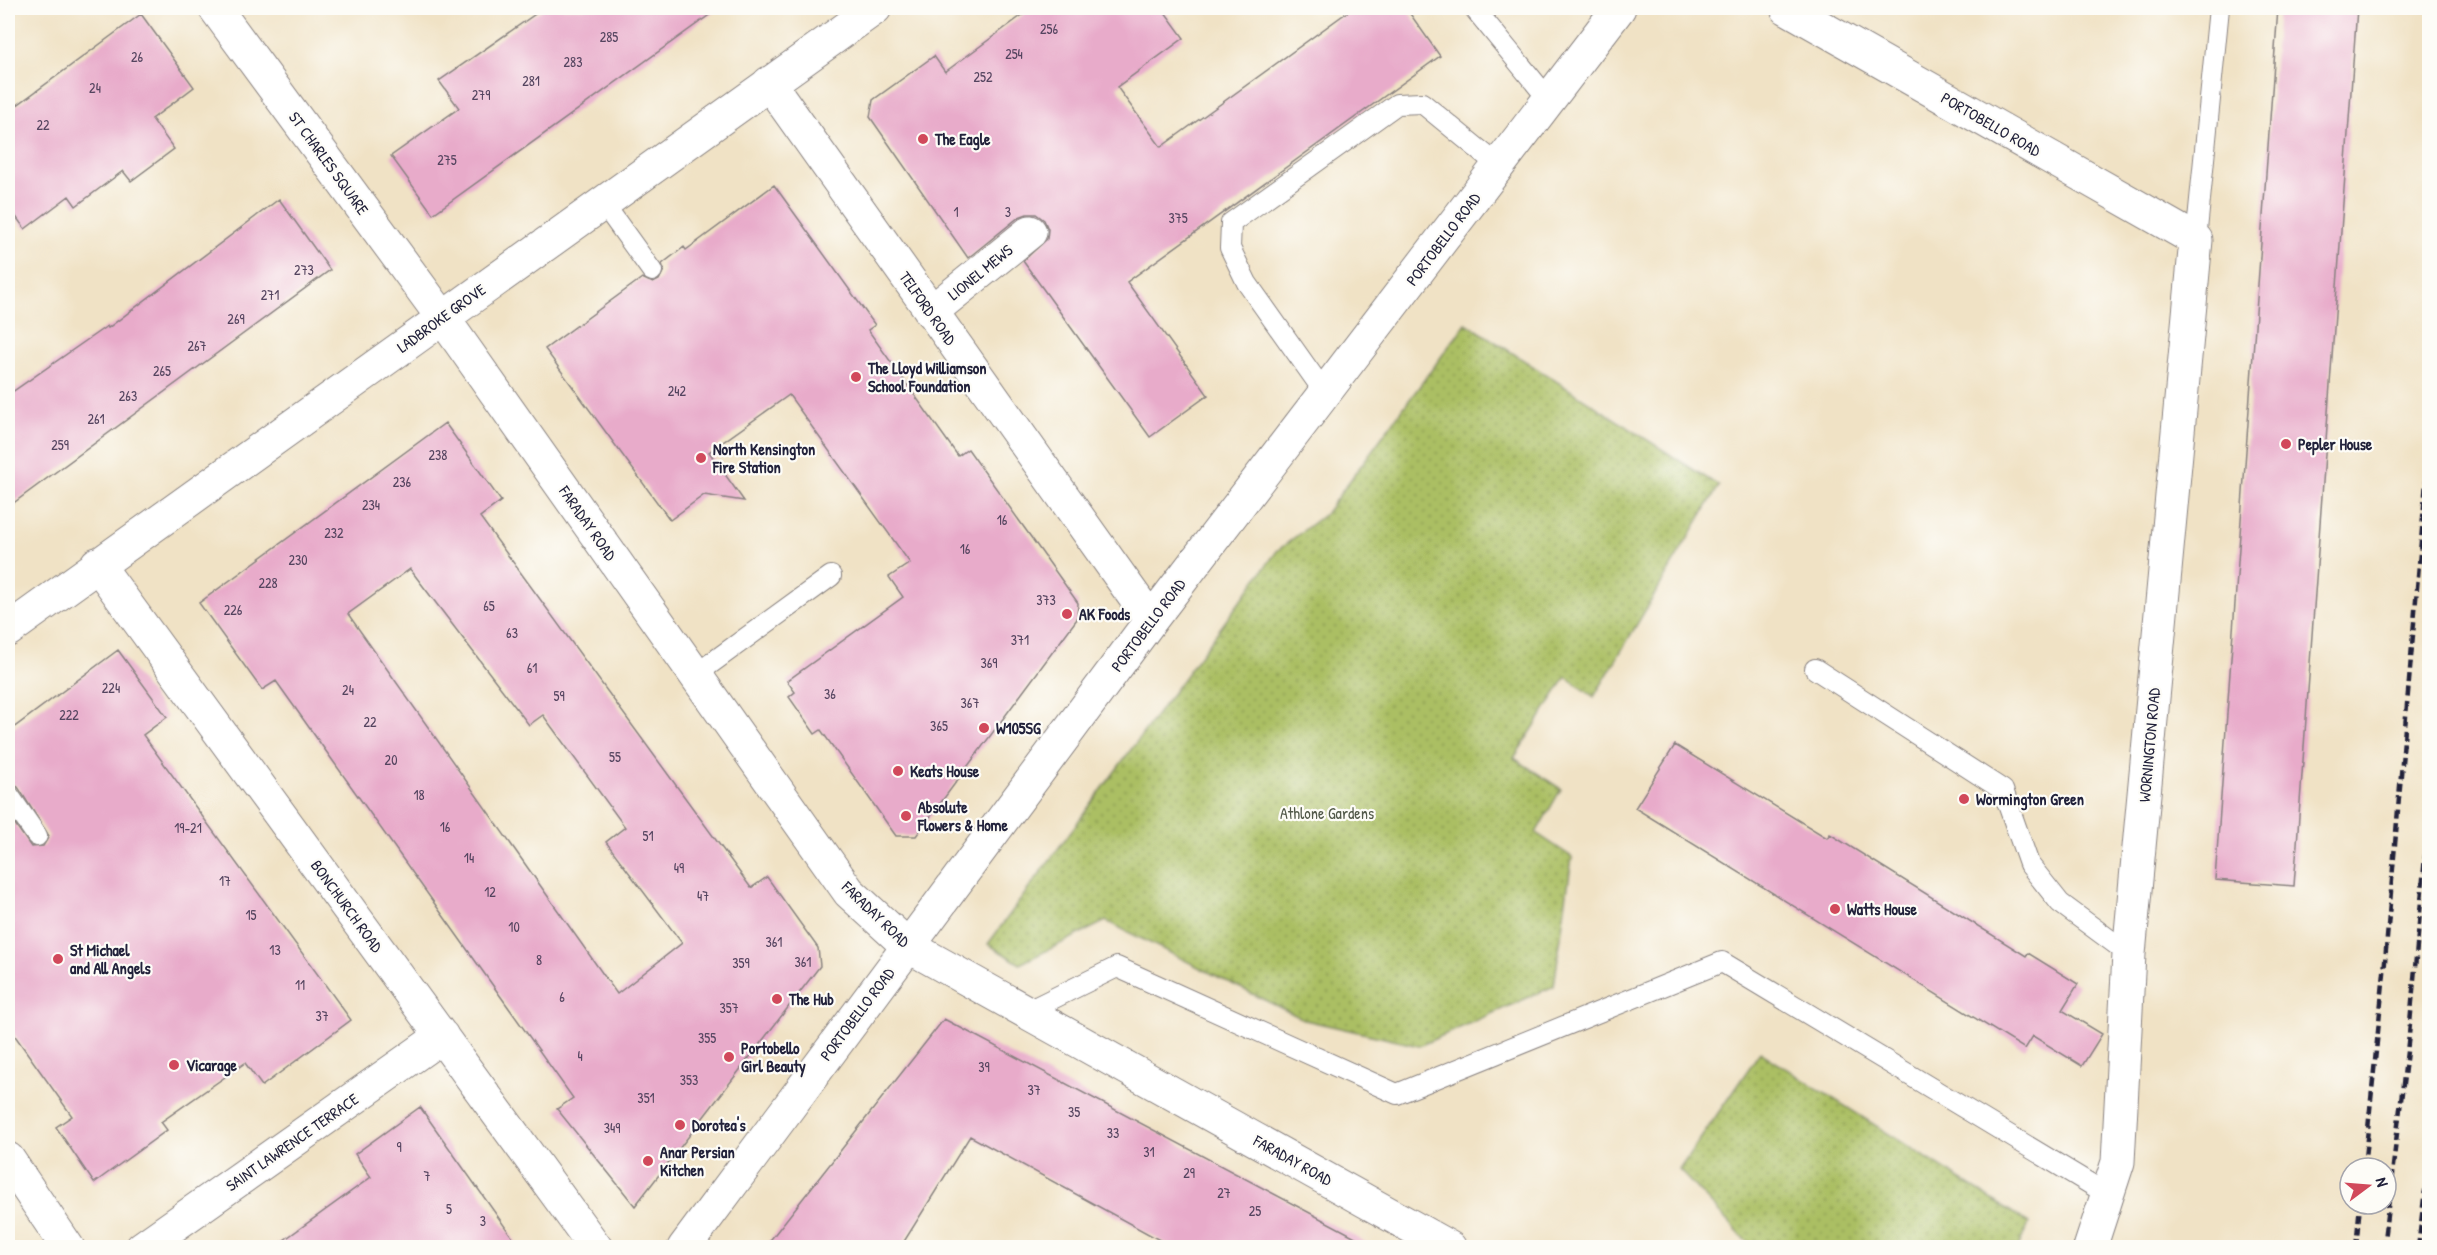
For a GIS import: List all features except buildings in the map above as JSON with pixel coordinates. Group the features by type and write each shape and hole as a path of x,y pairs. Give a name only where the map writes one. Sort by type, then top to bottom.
{"street":[{"name":"ST CHARLES SQUARE","path":"215,8 443,318"},
{"name":"LADBROKE GROVE","path":"8,630 875,8"},
{"name":"PORTOBELLO ROAD","path":"684,1248 1151,620 1619,8"},
{"name":"PORTOBELLO ROAD","path":"1787,8 2196,240"},
{"name":"TELFORD ROAD","path":"769,83 1151,620"},
{"name":"LIONEL MEWS","path":"931,312 1030,232"},
{"name":"WORNINGTON ROAD","path":"2090,1248 2118,1162 2129,954 2196,240"},
{"name":"FARADAY ROAD","path":"443,318 849,892 908,946 1026,1012 1413,1238 1450,1248"},
{"name":"BONCHURCH ROAD","path":"97,564 596,1248"},
{"name":"SAINT LAWRENCE TERRACE","path":"142,1248 442,1036"},
{"path":"8,1159 69,1248"}],"lane":[{"path":"1474,8 1549,100"},
{"path":"2196,240 2219,8"},
{"path":"1325,393 1247,283 1230,248 1231,223 1397,104 1422,103 1499,166"},
{"path":"603,203 652,271"},
{"path":"695,675 831,576"},
{"path":"1815,669 2003,790 2029,864 2060,903 2129,954"},
{"path":"8,794 37,836"},
{"path":"1026,1012 1117,967 1397,1094 1722,962 2107,1194"}],"green space":[{"name":"Athlone Gardens","path":"1466,323 1719,486 1594,697 1566,677 1514,758 1561,789 1536,833 1572,857 1554,986 1419,1046 1305,1020 1106,921 1020,964 988,944 1277,551 1326,513"},
{"path":"1760,1052 2029,1223 2018,1247 1757,1248 1745,1240 1679,1170"}],"railway":[{"path":"2365,1156 2384,973 2430,436"},
{"path":"2383,1248 2409,1035 2430,801"},
{"path":"2418,1248 2430,1149"},
{"path":"2356,1248 2359,1216"}],"place":[{"name":"The Eagle","path":"923,139"},
{"name":"The Lloyd Williamson School Foundation","path":"856,377"},
{"name":"Pepler House","path":"2286,444"},
{"name":"North Kensington Fire Station","path":"701,458"},
{"name":"AK Foods","path":"1067,614"},
{"name":"W105SG","path":"984,728"},
{"name":"Keats House","path":"898,771"},
{"name":"Wormington Green","path":"1964,799"},
{"name":"Absolute Flowers & Home","path":"906,816"},
{"name":"Watts House","path":"1835,909"},
{"name":"St Michael and All Angels","path":"58,959"},
{"name":"The Hub","path":"777,999"},
{"name":"Portobello Girl Beauty","path":"729,1057"},
{"name":"Vicarage","path":"174,1065"},
{"name":"Dorotea's","path":"680,1125"},
{"name":"Anar Persian Kitchen","path":"648,1161"}]}
